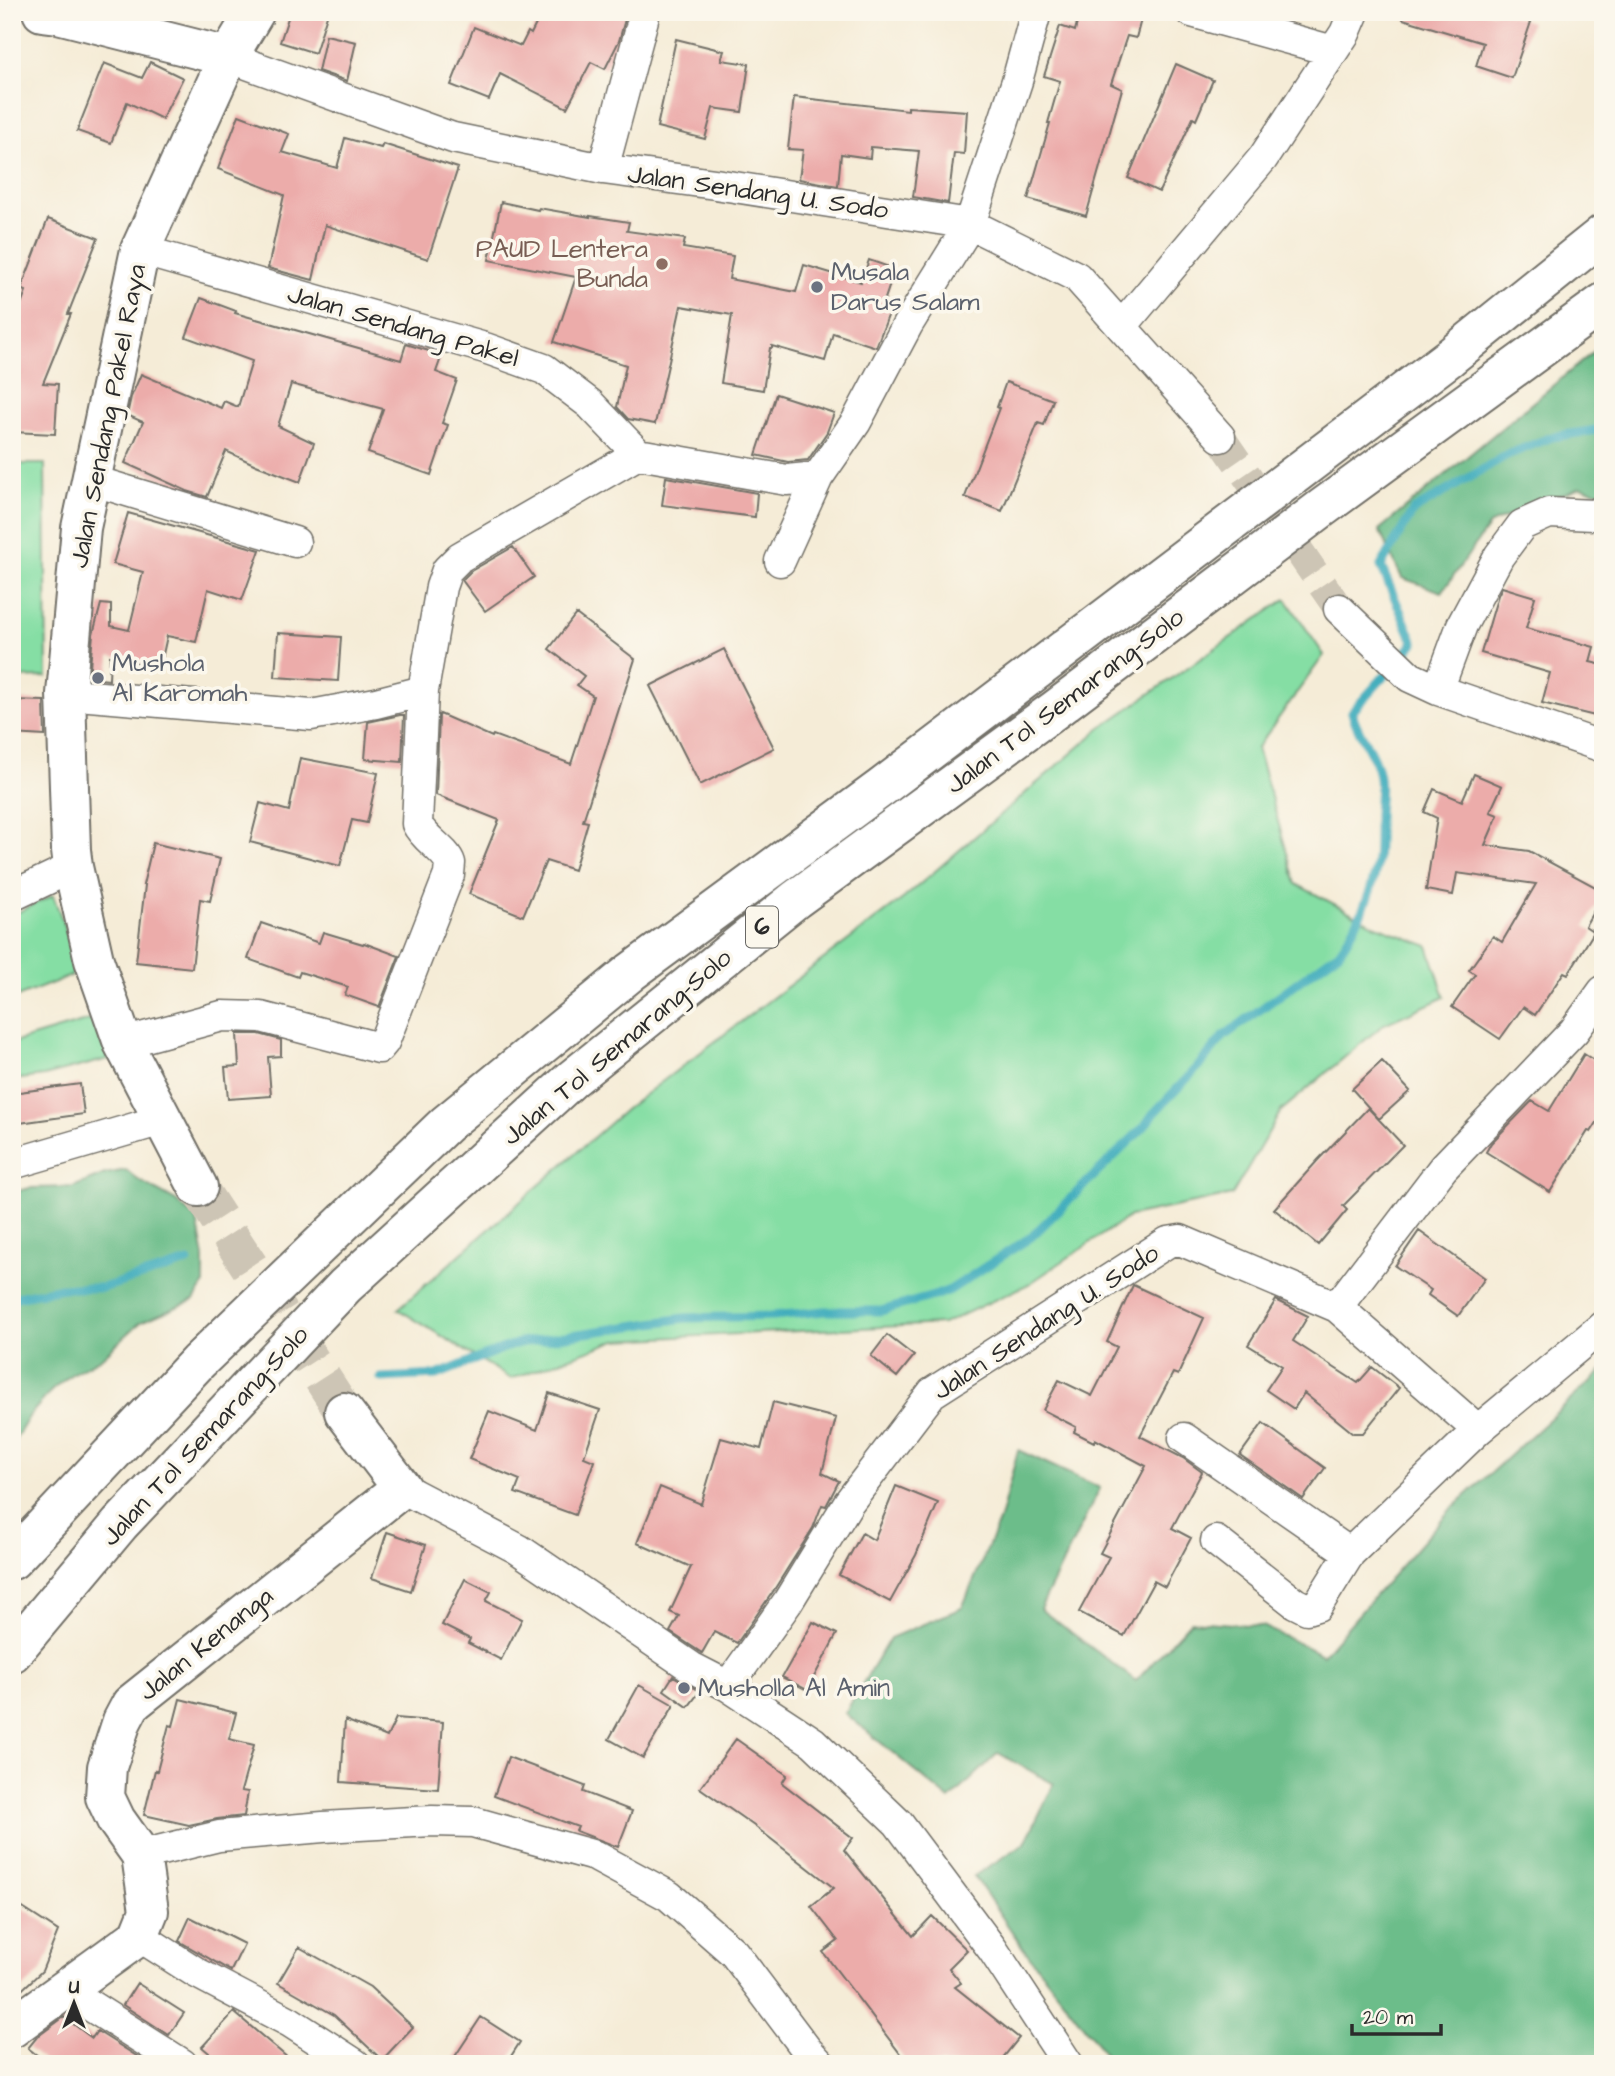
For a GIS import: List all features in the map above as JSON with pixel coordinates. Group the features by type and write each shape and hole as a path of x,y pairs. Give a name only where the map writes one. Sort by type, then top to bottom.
{"main road":[{"path":"42,12 228,57"},
{"name":"Jalan Sendang Pakel Raya","path":"198,1187 123,1043 94,960 73,867 66,694 81,528 140,250 228,57 255,12"},
{"name":"Jalan Tol Semarang–Solo","path":"12,1560 198,1362 446,1124 631,972 892,779 1439,366 1603,234"},
{"name":"Jalan Tol Semarang–Solo","path":"12,1653 120,1524 345,1286 572,1079 796,899 1056,709 1311,516 1603,303"},
{"path":"344,1412 402,1488"},
{"name":"Jalan Kenanga","path":"139,1936 149,1911 141,1855 116,1820 105,1797 107,1767 122,1721 131,1704 402,1488"},
{"path":"12,2028 139,1936"}],"street":[{"path":"603,170 645,12"},
{"path":"780,561 817,477 856,422 908,324 970,224 1017,81 1036,12"},
{"path":"1192,12 1333,51"},
{"path":"1122,326 1263,158 1345,33 1354,12"},
{"name":"Jalan Sendang U. Sodo","path":"228,57 453,138 603,170 970,224 1077,277 1220,437"},
{"name":"Jalan Sendang Pakel","path":"140,250 485,348 544,369 590,404 638,453"},
{"path":"123,1043 222,1016 261,1017 379,1048 449,874 450,864 442,852 422,834 417,824 423,691 441,587 447,570 460,557 638,453 787,480 817,477"},
{"path":"91,480 295,542"},
{"path":"1437,690 1462,625 1499,556 1522,525 1549,513 1594,514 1603,510"},
{"path":"1339,609 1410,677 1437,690 1603,747"},
{"path":"66,694 311,715 423,691"},
{"path":"12,896 73,867"},
{"path":"1337,1307 1443,1168 1574,1031 1603,990"},
{"path":"12,1164 162,1120"},
{"name":"Jalan Sendang U. Sodo","path":"728,1686 787,1604 849,1502 932,1393 1168,1242 1186,1241 1337,1307 1478,1430"},
{"path":"1216,1541 1295,1603 1307,1609 1317,1606 1350,1553 1478,1430 1603,1326"},
{"path":"1184,1438 1350,1553"},
{"path":"402,1488 518,1549 691,1667 728,1686 813,1742 898,1823 993,1950 1056,2057"},
{"path":"141,1855 219,1836 432,1821 473,1822 595,1856 669,1896 734,1953 820,2064"},
{"path":"139,1936 197,1973 290,2022 355,2064"},
{"path":"64,1989 182,2064"}],"green space":[{"path":"1603,344 1603,493 1580,487 1490,524 1442,592 1402,578 1379,530"},
{"path":"12,464 45,464 47,677 12,678"},
{"path":"1286,599 1324,655 1257,748 1296,884 1374,925 1428,946 1445,997 1384,1024 1281,1111 1232,1195 1130,1216 1029,1284 943,1324 617,1340 511,1379 398,1309 626,1109 904,898 1102,727"},
{"path":"53,895 79,966 71,976 12,999 12,915"},
{"path":"96,1018 116,1057 44,1076 12,1080 12,1043"},
{"path":"126,1170 138,1180 176,1201 197,1220 204,1257 204,1285 194,1300 141,1322 101,1358 73,1373 51,1391 30,1415 12,1445 12,1192 30,1188 73,1187 105,1174"},
{"path":"1603,1370 1603,2064 1113,2064 1023,1948 974,1876 1025,1843 1054,1784 998,1753 950,1800 845,1713 890,1638 962,1608 1000,1519 1018,1450 1100,1488 1040,1609 1136,1681 1191,1621 1262,1626 1323,1655 1450,1510"}],"building":[{"path":"290,12 328,12 315,53 280,42"},
{"path":"542,12 627,12 619,41 605,69 591,62 567,108 500,74 489,100 451,85 474,27 521,46 528,32 531,34"},
{"path":"1069,12 1143,12 1136,38 1127,36 1111,84 1122,89 1086,216 1028,199 1060,81 1044,76 1060,26 1075,31 1077,23 1068,20"},
{"path":"1404,12 1501,12 1531,22 1512,78 1476,66 1483,43 1403,19"},
{"path":"326,35 356,42 347,81 318,71"},
{"path":"676,39 724,51 721,60 749,64 742,112 713,108 705,139 657,127"},
{"path":"150,62 183,78 162,119 127,102 111,143 77,131 104,63 142,78"},
{"path":"1176,64 1213,80 1159,192 1128,178"},
{"path":"794,97 908,110 908,107 967,111 964,154 954,153 948,203 913,197 919,151 871,147 870,158 841,154 838,186 799,179 803,150 788,149"},
{"path":"239,115 289,134 282,152 337,168 345,138 381,148 383,144 458,168 428,259 325,225 313,280 268,268 284,195 218,169"},
{"path":"501,202 538,210 539,208 629,222 627,231 685,239 683,248 733,256 729,279 796,292 804,265 861,282 869,260 895,269 883,305 891,308 876,347 833,333 825,361 772,346 763,390 721,383 732,315 681,306 655,424 628,419 617,407 626,365 554,342 576,277 489,260"},
{"path":"48,219 98,238 43,383 58,384 55,434 12,432 16,351 12,350 12,328 26,291 21,289"},
{"path":"201,298 236,311 235,313 401,360 406,344 442,355 436,372 457,380 442,423 448,425 431,475 368,453 383,409 291,384 278,426 314,443 300,482 226,451 207,497 187,491 125,463 143,422 127,415 141,374 221,408 224,401 238,407 252,361 186,337"},
{"path":"1006,382 1053,400 1044,425 1038,423 1002,511 965,497 999,408 997,407"},
{"path":"776,394 834,413 827,432 808,460 788,462 756,455"},
{"path":"666,477 757,493 755,517 662,505"},
{"path":"128,513 260,550 242,600 208,589 196,642 167,636 160,668 110,656 109,680 89,678 93,634 101,604 111,605 111,626 129,630 143,572 113,564"},
{"path":"513,547 534,577 485,611 462,580 471,571"},
{"path":"1502,587 1535,597 1526,628 1594,647 1590,662 1603,665 1603,718 1542,703 1550,673 1481,653"},
{"path":"576,614 635,659 583,821 588,822 574,870 546,861 523,916 469,894 499,820 436,795 439,715 492,737 493,735 571,764 593,696 577,685 584,676 549,649"},
{"path":"278,633 341,637 338,681 275,677"},
{"path":"724,649 774,748 700,785 650,686"},
{"path":"12,700 44,701 45,736 12,734"},
{"path":"404,715 402,762 365,759 368,722"},
{"path":"300,758 378,773 367,823 352,820 340,866 250,842 260,803 289,811"},
{"path":"1474,774 1502,786 1490,812 1498,815 1485,845 1529,851 1603,891 1585,926 1594,932 1568,974 1564,972 1535,1015 1523,1007 1500,1039 1452,1007 1475,974 1469,970 1493,936 1502,942 1536,884 1457,873 1453,895 1426,890 1437,818 1424,812 1434,789 1462,801"},
{"path":"153,843 220,859 210,901 200,899 192,968 136,962 143,885"},
{"path":"261,923 319,943 323,932 399,956 379,1007 345,995 348,987 300,972 298,977 248,959"},
{"path":"237,1034 259,1034 281,1040 281,1056 268,1057 271,1096 228,1099 225,1067 239,1066"},
{"path":"1584,1054 1603,1066 1603,1113 1591,1132 1588,1131 1550,1192 1486,1152 1491,1143 1532,1101 1549,1111"},
{"path":"1382,1061 1410,1091 1379,1119 1352,1089"},
{"path":"80,1084 84,1114 12,1124 12,1093"},
{"path":"1368,1108 1403,1145 1343,1206 1347,1210 1318,1245 1274,1209"},
{"path":"1419,1231 1485,1278 1458,1316 1428,1295 1431,1290 1395,1266"},
{"path":"1133,1285 1204,1318 1178,1375 1173,1373 1140,1436 1183,1458 1202,1472 1172,1528 1191,1538 1165,1587 1154,1581 1124,1636 1079,1612 1109,1557 1100,1553 1146,1466 1095,1439 1094,1442 1074,1432 1076,1427 1043,1410 1059,1380 1092,1396 1117,1347 1107,1342"},
{"path":"1276,1300 1308,1316 1293,1341 1358,1383 1372,1367 1399,1388 1363,1433 1353,1433 1304,1393 1294,1409 1266,1390 1282,1366 1248,1345"},
{"path":"887,1335 914,1356 897,1377 871,1356"},
{"path":"549,1393 600,1410 584,1457 594,1461 575,1515 515,1493 520,1480 469,1459 489,1411 537,1430"},
{"path":"773,1402 836,1418 822,1473 839,1481 826,1506 822,1505 813,1528 737,1643 714,1632 702,1653 670,1632 679,1616 670,1612 691,1567 637,1543 660,1487 701,1504 721,1438 761,1449"},
{"path":"1263,1423 1325,1468 1303,1499 1240,1455"},
{"path":"896,1486 938,1503 916,1555 890,1602 839,1575 862,1533 874,1540"},
{"path":"387,1532 426,1545 411,1591 372,1578"},
{"path":"465,1579 491,1592 486,1601 522,1619 501,1660 468,1643 470,1639 442,1625"},
{"path":"813,1622 837,1634 807,1690 782,1677"},
{"name":"Musholla Al Amin","path":"673,1676 700,1691 688,1707 664,1690"},
{"path":"639,1685 674,1705 643,1758 609,1739"},
{"path":"180,1699 236,1713 229,1739 254,1745 241,1791 248,1792 244,1816 189,1825 144,1815 155,1770 157,1771 169,1725 173,1726"},
{"path":"396,1718 443,1722 438,1789 341,1782 345,1720 387,1737"},
{"path":"736,1739 787,1775 782,1783 853,1838 844,1850 913,1936 932,1916 967,1950 949,1968 961,1983 955,1987 1019,2038 998,2064 908,2064 823,1952 838,1941 811,1906 834,1888 700,1788"},
{"path":"508,1757 585,1786 583,1792 632,1811 618,1847 576,1831 578,1827 494,1796"},
{"path":"18,1905 58,1931 42,1971 12,1999 12,1920"},
{"path":"190,1917 244,1944 231,1971 179,1941"},
{"path":"299,1947 370,1987 413,2027 382,2060 334,2015 278,1983"},
{"path":"137,1983 184,2013 169,2035 123,2005"},
{"path":"234,2012 295,2064 222,2064 202,2047"},
{"path":"64,2017 92,2038 97,2031 149,2064 48,2064 28,2048 37,2037"},
{"path":"481,2017 520,2042 506,2064 450,2064"}],"waterway":[{"path":"381,1378 437,1375 519,1343 685,1318 881,1311 950,1290 1031,1237 1144,1127 1224,1036 1339,952 1357,922 1367,901 1376,868 1380,783 1373,758 1352,712 1414,643 1381,566 1413,511 1507,455 1552,437 1603,429"},
{"path":"12,1298 62,1288 102,1288 188,1262"}],"tunnel":[{"path":"1220,437 1339,609"},
{"path":"198,1187 344,1412"}],"place":[{"name":"PAUD Lentera Bunda","path":"662,264"},
{"name":"Musala Darus Salam","path":"817,287"},
{"name":"Mushola Al Karomah","path":"98,678"},
{"name":"Musholla Al Amin","path":"684,1688"}]}
